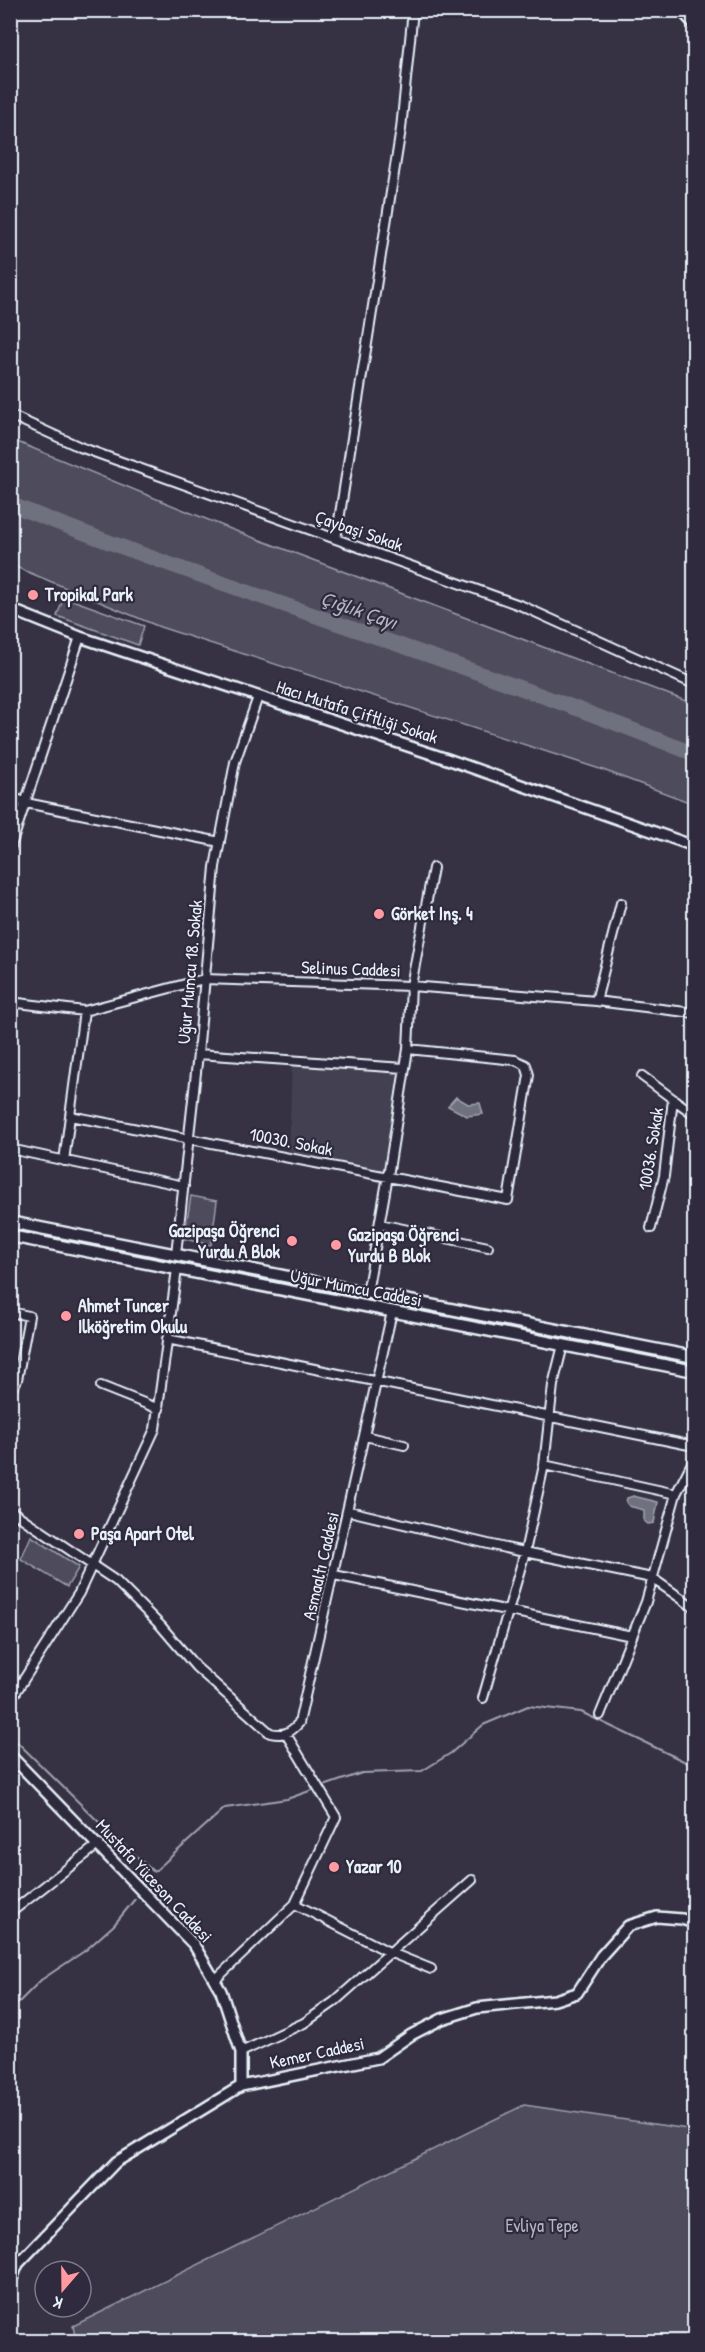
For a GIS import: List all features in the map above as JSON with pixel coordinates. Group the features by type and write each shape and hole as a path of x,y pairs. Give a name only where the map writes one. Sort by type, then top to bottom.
{"main road":[{"name":"Uğur Mumcu Caddesi","path":"10,1222 694,1357"},
{"name":"Uğur Mumcu Caddesi","path":"10,1236 694,1371"}],"street":[{"path":"336,539 401,129 413,10"},
{"path":"681,10 694,24"},
{"name":"Çaybaşi Sokak","path":"10,415 80,447 522,606 694,684"},
{"name":"Hacı Mutafa Çiftliği Sokak","path":"10,609 80,637 450,760 694,846"},
{"path":"10,849 80,637"},
{"name":"Uğur Mumcu 18. Sokak","path":"176,1254 220,842 235,762 258,697"},
{"path":"10,796 26,803 220,842"},
{"path":"367,1293 408,1049 411,986 433,868"},
{"path":"596,1000 621,903"},
{"name":"Selinus Caddesi","path":"10,1002 84,1011 204,978 411,986 596,1000 694,1013"},
{"path":"64,1161 84,1011"},
{"name":"10030. Sokak","path":"70,1116 508,1200 529,1075 526,1065 520,1061 408,1049"},
{"path":"198,1054 404,1068"},
{"path":"642,1076 673,1100"},
{"name":"10036. Sokak","path":"651,1228 664,1176 673,1100 694,1114"},
{"path":"10,1149 184,1186"},
{"path":"380,1224 488,1247"},
{"path":"10,1701 71,1607 155,1429 177,1269"},
{"path":"10,1312 29,1316 10,1393"},
{"name":"Asmaaltı Caddesi","path":"286,1734 299,1723 349,1511 392,1312"},
{"path":"167,1339 694,1446"},
{"path":"483,1698 525,1552 544,1465 553,1385 563,1345"},
{"path":"101,1386 159,1409"},
{"path":"365,1436 404,1445"},
{"path":"600,1715 632,1636 652,1578 676,1494 694,1459"},
{"path":"544,1465 676,1494"},
{"path":"10,1510 116,1581 196,1667 270,1733 282,1736 286,1734 336,1817 295,1904 215,1980"},
{"path":"349,1511 525,1552 652,1578 694,1606"},
{"path":"334,1575 632,1636"},
{"name":"Mustafa Yüceson Caddesi","path":"10,1755 99,1844 194,1945 215,1980 241,2052 241,2086"},
{"path":"10,1913 99,1844"},
{"path":"241,2052 304,2023 334,2002 472,1880"},
{"path":"295,1904 389,1953 431,1969"},
{"name":"Kemer Caddesi","path":"10,2283 18,2264 116,2162 241,2086 378,2058 411,2035 442,2019 477,2008 555,2000 577,1993 601,1956 628,1926 657,1917 694,1923"}],"shaded area":[{"path":"292,1060 399,1067 383,1170 289,1151"}],"green space":[{"path":"10,439 228,528 694,704 694,804 603,770 160,627 11,565"},
{"path":"64,597 144,626 138,645 57,616"},
{"path":"191,1196 217,1201 211,1245 184,1239"},
{"path":"31,1536 79,1567 67,1587 21,1559"},
{"name":"Evliya Tepe","path":"524,2105 694,2130 694,2341 76,2341 73,2326 87,2319 93,2319 93,2316"}],"water":[{"path":"456,1097 468,1104 480,1103 483,1114 467,1116 448,1106"},
{"path":"633,1496 658,1502 654,1523 648,1524 644,1521 644,1510 629,1506 626,1502 627,1498"}],"waterway":[{"name":"Çığlık Çayı","path":"10,504 181,568 524,689 694,754"},
{"path":"321,1787 362,1773 422,1771 451,1753 483,1725 528,1706 581,1712 694,1766"},
{"path":"10,1735 108,1831 154,1872 225,1808 287,1799 315,1789"},
{"path":"10,2011 41,1980 86,1950 114,1925 135,1899"}],"place":[{"name":"Tropikal Park","path":"33,595"},
{"name":"Görket Inş. 4","path":"379,914"},
{"name":"Gazipaşa Öğrenci Yurdu A Blok","path":"292,1241"},
{"name":"Gazipaşa Öğrenci Yurdu B Blok","path":"336,1245"},
{"name":"Ahmet Tuncer Ilköğretim Okulu","path":"66,1316"},
{"name":"Paşa Apart Otel","path":"79,1534"},
{"name":"Yazar 10","path":"334,1867"}]}
